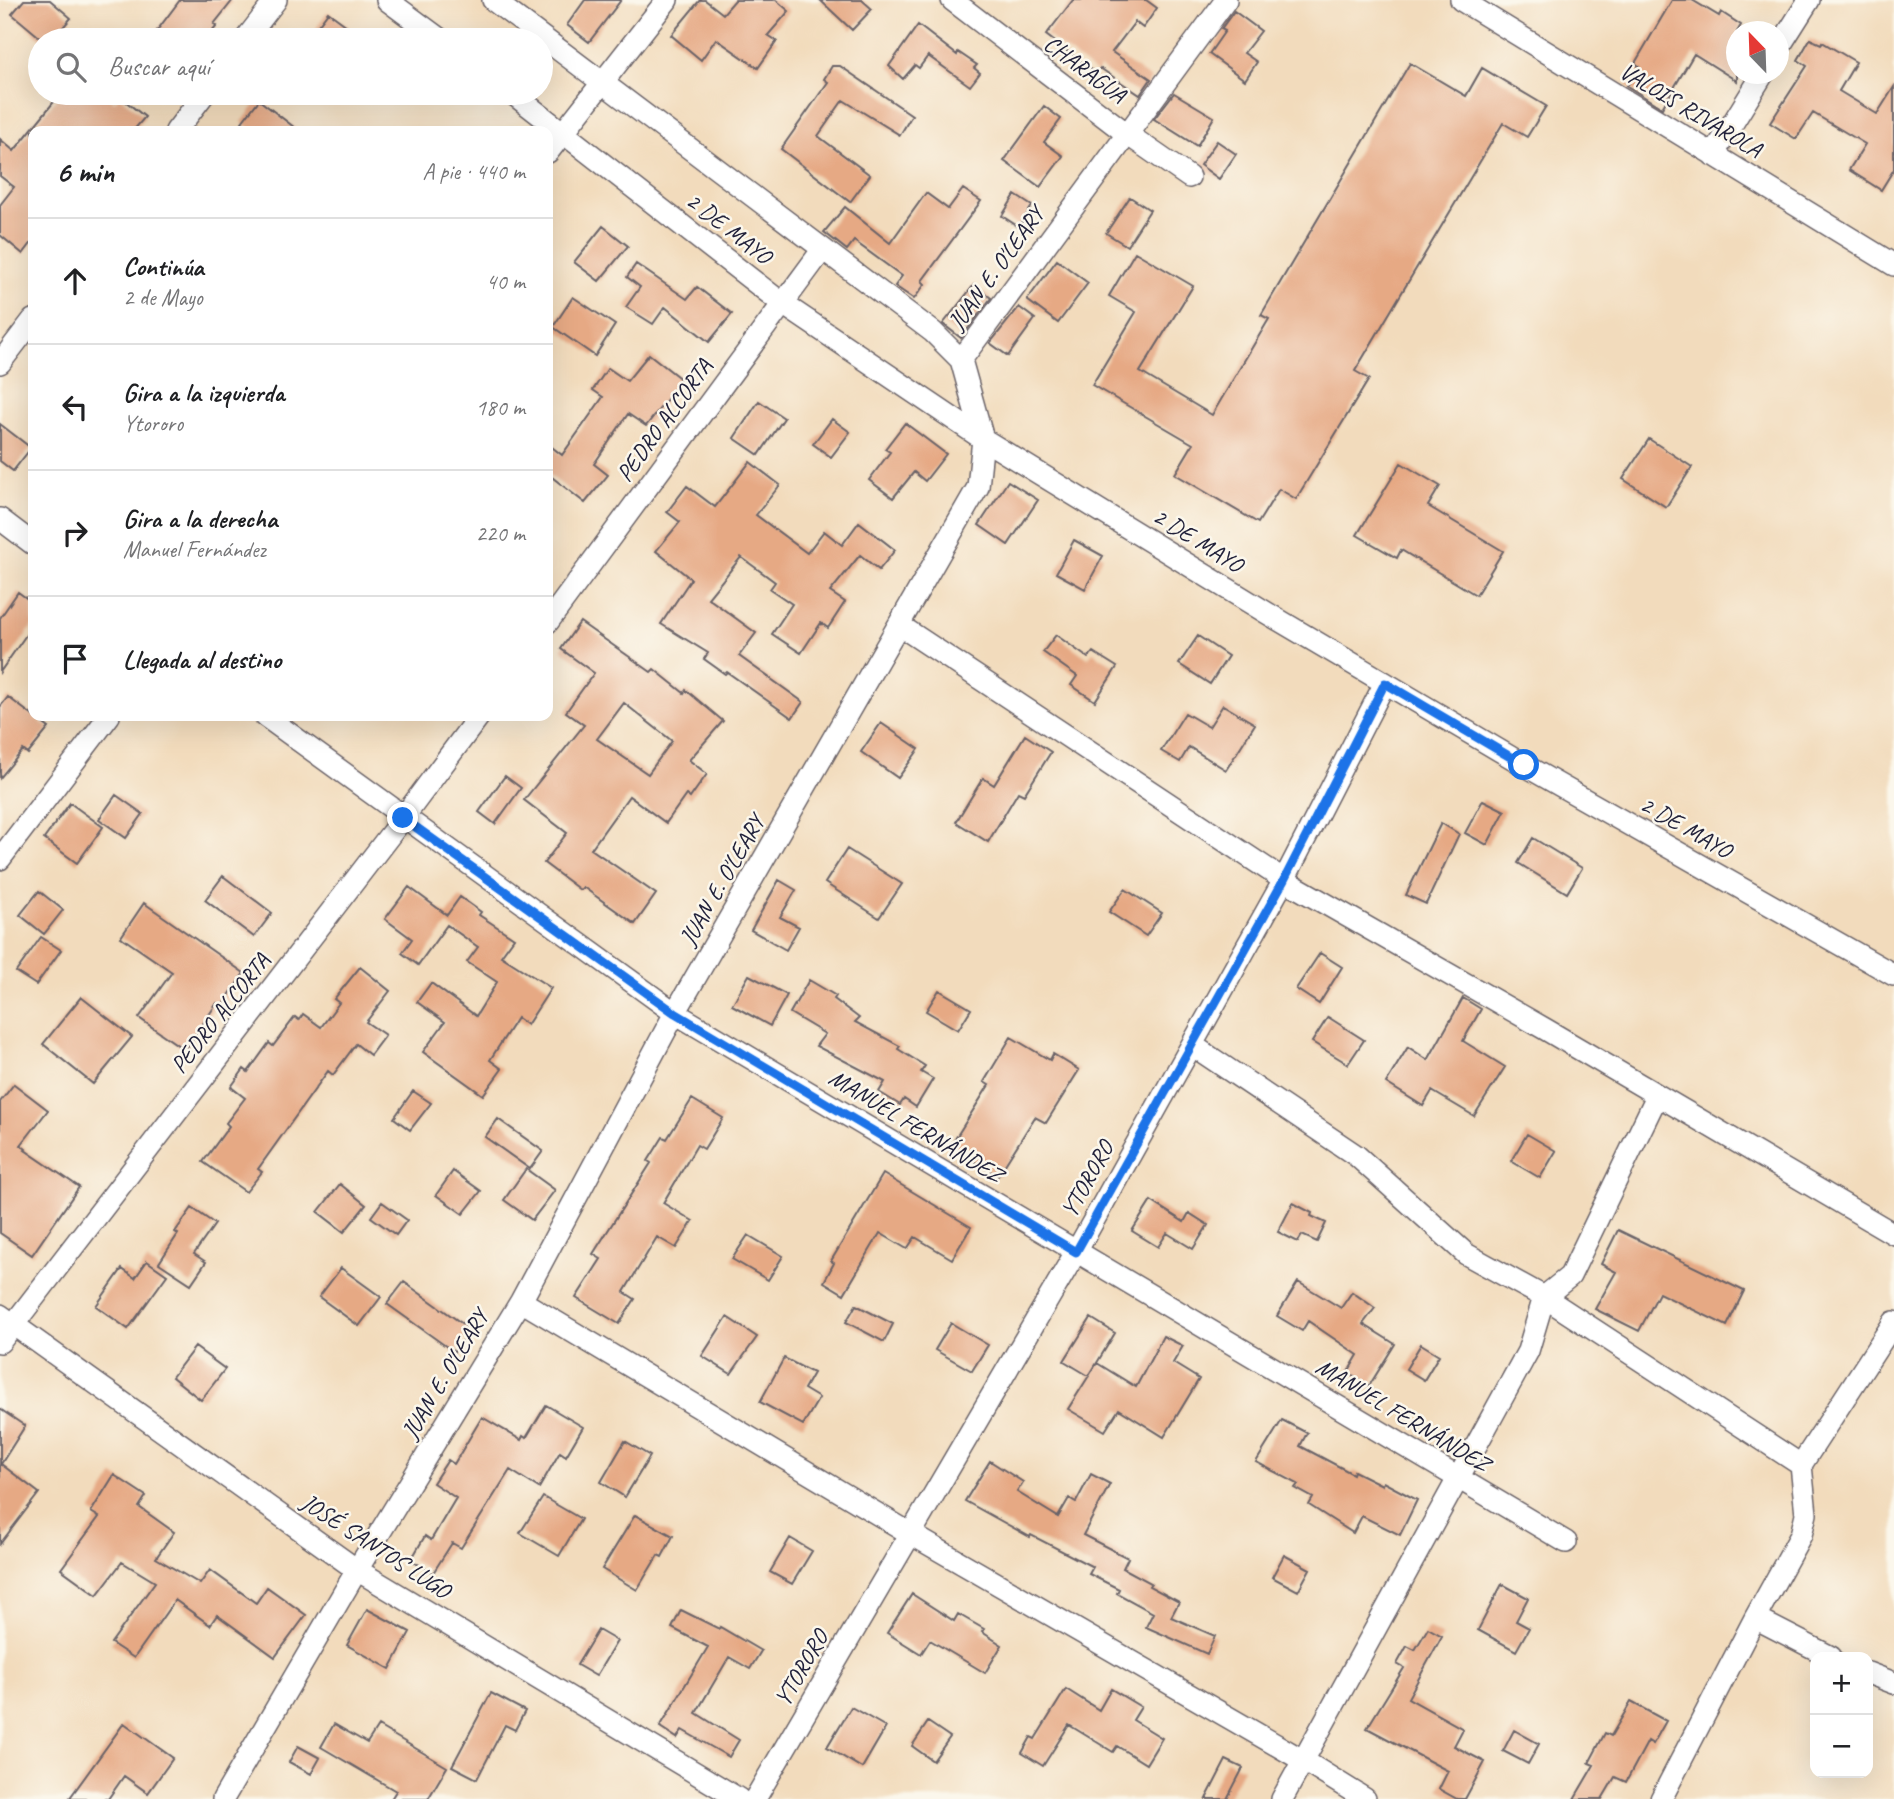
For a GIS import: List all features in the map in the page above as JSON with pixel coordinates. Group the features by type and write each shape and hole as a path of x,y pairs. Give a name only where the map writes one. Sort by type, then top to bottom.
{"street":[{"path":"254,28 275,0"},
{"path":"387,0 425,28"},
{"name":"2 DE MAYO","path":"493,0 530,28"},
{"path":"553,145 667,0"},
{"name":"CHARAGUA","path":"952,0 1127,134 1189,177"},
{"name":"JUAN E. O'LEARY","path":"223,1799 357,1570 521,1301 675,1013 978,487 983,439 961,360 1226,0"},
{"name":"VALOIS RIVAROLA","path":"1461,0 1894,265"},
{"path":"1789,32 1808,0"},
{"name":"2 DE MAYO","path":"553,45 933,332 961,360"},
{"path":"1713,155 1757,84"},
{"path":"180,126 196,105"},
{"name":"2 DE MAYO","path":"528,105 783,304 983,439 1535,772 1894,975"},
{"name":"PEDRO ALCORTA","path":"553,615 823,249"},
{"path":"0,363 28,327"},
{"path":"0,519 28,540"},
{"path":"899,625 1284,880 1894,1234"},
{"name":"YTORORO","path":"755,1799 1076,1252 1284,880 1385,683"},
{"path":"0,859 105,721"},
{"name":"MANUEL FERNÁNDEZ","path":"272,721 675,1013 1566,1542"},
{"name":"PEDRO ALCORTA","path":"4,1327 403,818 475,721"},
{"path":"1192,1045 1357,1156 1466,1254 1544,1297 1801,1465"},
{"path":"1282,1799 1528,1351 1544,1297 1570,1276 1657,1096"},
{"path":"521,1301 911,1534 1365,1799"},
{"path":"1661,1799 1801,1535 1805,1514 1801,1465 1894,1322"},
{"name":"JOSÉ SANTOS LUGO","path":"4,1327 357,1570 739,1799"},
{"path":"1755,1618 1820,1652"},
{"path":"1873,1675 1894,1682"}],"building":[{"path":"24,0 50,0 71,18 62,28 29,28 12,14"},
{"path":"180,0 233,0 214,24 217,26 215,28 159,28"},
{"path":"585,0 621,0 589,42 567,25"},
{"path":"700,0 705,0 723,14 735,0 776,0 789,11 768,35 777,41 758,68 716,39 701,60 671,35"},
{"path":"820,0 862,0 872,9 852,30"},
{"path":"1073,0 1146,0 1157,8 1143,28 1135,22 1112,52 1151,79 1140,95 1100,68 1096,73 1046,35"},
{"path":"1672,0 1692,0 1719,16 1721,12 1735,21 1726,21 1726,74 1694,54 1662,108 1627,86 1639,66 1635,63"},
{"path":"1234,11 1261,31 1244,53 1257,62 1245,80 1209,54 1225,31 1221,29"},
{"path":"328,12 350,28 316,28"},
{"path":"918,25 957,55 958,52 977,65 974,68 980,73 970,86 928,56 919,68 915,65 903,79 889,66"},
{"path":"1810,39 1821,44 1822,42 1856,62 1839,91 1877,114 1894,87 1894,169 1881,190 1849,170 1865,144 1813,113 1796,139 1770,123 1807,66 1798,60"},
{"path":"1410,63 1466,96 1482,68 1546,106 1527,137 1503,123 1355,371 1369,379 1296,499 1279,489 1258,523 1175,474 1193,444 1092,385 1136,312 1109,296 1135,252 1193,286 1140,372 1212,415 1269,319 1261,315"},
{"path":"832,66 840,66 912,115 900,135 843,100 818,136 870,175 850,202 781,149 828,82 824,79"},
{"path":"1174,93 1214,117 1197,146 1154,119"},
{"path":"51,105 130,105 145,117 137,126 34,126"},
{"path":"255,105 265,105 293,126 247,126 242,122"},
{"path":"1044,106 1061,119 1044,142 1063,156 1040,187 1004,161"},
{"path":"28,134 28,248 23,254 0,235 0,205 14,187 0,176 0,139 14,151"},
{"path":"1217,141 1236,154 1219,179 1200,165"},
{"path":"963,189 981,201 922,281 925,284 914,299 895,286 902,276 854,241 847,250 824,232 845,207 890,243 926,193 948,209"},
{"path":"1015,195 1032,206 1019,227 1002,216"},
{"path":"1130,197 1150,210 1127,246 1106,233"},
{"path":"603,226 628,246 599,281 574,262"},
{"path":"1057,260 1088,283 1058,323 1027,300"},
{"path":"636,264 687,299 697,287 732,314 709,342 665,307 653,324 626,307 640,287 627,277"},
{"path":"974,285 991,298 961,338 943,324"},
{"path":"573,297 615,325 595,356 553,327"},
{"path":"1019,307 1035,319 1008,356 990,343"},
{"path":"649,354 682,380 646,426 628,414 594,464 608,475 585,503 553,478 553,448 562,455 603,397 593,390 608,368 627,381"},
{"path":"759,401 784,418 759,455 734,438"},
{"path":"832,419 850,432 831,457 813,444"},
{"path":"905,423 946,454 925,481 914,472 893,498 869,480 890,452 885,449"},
{"path":"0,424 28,446 28,452 13,471 0,461"},
{"path":"1649,439 1692,467 1666,507 1623,479"},
{"path":"750,462 780,485 756,515 807,553 824,531 842,545 859,522 895,550 879,570 860,555 830,592 845,602 828,628 821,623 801,653 772,634 792,604 770,589 775,582 741,557 708,598 756,633 739,656 803,702 792,718 704,659 708,653 661,624 691,579 656,551 680,522 667,512 687,486 715,507"},
{"path":"1401,463 1440,486 1428,506 1503,551 1476,595 1401,550 1397,558 1357,535"},
{"path":"1008,481 1038,500 1008,545 979,525"},
{"path":"1074,540 1103,556 1085,589 1056,573"},
{"path":"18,592 28,599 28,632 0,672 0,618"},
{"path":"580,622 651,672 654,669 684,693 686,690 723,721 689,760 707,774 690,798 686,795 666,823 629,796 591,849 656,894 635,924 583,887 580,890 544,863 567,833 524,800 584,725 566,712 594,673 561,649","holes":["624,703 672,741 648,774 597,739"]},
{"path":"1056,635 1088,658 1093,652 1117,667 1095,701 1071,685 1077,676 1043,652"},
{"path":"1198,636 1228,656 1210,684 1179,664"},
{"path":"8,697 28,712 28,721 40,721 49,728 28,754 23,750 0,778 0,707"},
{"path":"1223,705 1255,724 1226,770 1189,747 1180,762 1161,751 1185,713 1209,727"},
{"path":"881,723 919,749 898,778 861,752"},
{"path":"1025,735 1051,752 1024,795 1018,792 988,842 956,822 983,778 994,785"},
{"path":"505,776 521,788 495,824 479,812"},
{"path":"116,795 143,814 126,838 99,819"},
{"path":"1483,800 1505,811 1487,845 1465,833"},
{"path":"70,803 103,827 77,863 44,839"},
{"path":"1441,823 1459,834 1426,904 1406,895"},
{"path":"1533,838 1582,868 1567,893 1518,863"},
{"path":"847,849 902,884 879,918 825,883"},
{"path":"223,876 272,913 254,937 205,900"},
{"path":"779,880 796,890 780,917 799,927 786,950 751,930"},
{"path":"409,887 447,915 460,897 481,912 479,915 514,938 501,956 551,988 527,1025 517,1018 490,1060 502,1069 483,1095 423,1052 445,1022 417,1002 431,983 476,1016 497,982 467,962 478,947 447,925 418,965 402,953 412,939 385,919"},
{"path":"1125,889 1162,913 1146,936 1109,912"},
{"path":"39,891 63,910 44,934 20,915"},
{"path":"144,903 244,973 222,1006 217,1003 185,1050 139,1018 172,972 121,937"},
{"path":"41,937 61,950 36,985 16,972"},
{"path":"1320,953 1342,967 1319,1004 1296,989"},
{"path":"360,967 390,991 366,1022 385,1035 370,1055 356,1044 333,1075 328,1071 258,1169 262,1172 246,1192 203,1162 229,1126 226,1123 245,1098 231,1087 244,1069 248,1072 269,1043 273,1046 295,1017 299,1020 303,1014 321,1027 339,1003 334,999"},
{"path":"749,975 787,995 770,1026 732,1005"},
{"path":"809,980 836,996 834,999 859,1018 855,1022 900,1046 898,1049 925,1066 921,1072 933,1079 916,1107 904,1099 900,1105 879,1092 885,1082 816,1046 825,1034 790,1013"},
{"path":"939,990 971,1009 958,1030 926,1011"},
{"path":"81,997 132,1037 93,1084 43,1044"},
{"path":"1463,998 1481,1009 1463,1041 1505,1067 1474,1116 1432,1091 1423,1106 1386,1083 1408,1047 1428,1060"},
{"path":"1328,1017 1364,1040 1348,1064 1312,1042"},
{"path":"1011,1037 1050,1060 1053,1054 1079,1070 1046,1123 1035,1117 998,1176 950,1147 989,1085 984,1082"},
{"path":"14,1084 48,1110 21,1145 79,1187 32,1255 0,1233 0,1102"},
{"path":"413,1091 431,1103 410,1130 394,1118"},
{"path":"692,1099 723,1118 704,1149 697,1145 663,1203 693,1221 676,1248 657,1237 624,1292 635,1299 619,1324 576,1298 601,1259 593,1254 651,1163 648,1161 663,1137 667,1139"},
{"path":"498,1119 543,1151 530,1169 485,1137"},
{"path":"1527,1134 1556,1151 1540,1178 1511,1161"},
{"path":"526,1169 555,1190 532,1220 504,1200"},
{"path":"453,1171 481,1191 463,1214 436,1195"},
{"path":"883,1174 971,1227 952,1259 915,1237 907,1249 880,1233 844,1294 824,1282 834,1263 831,1261"},
{"path":"340,1184 366,1205 344,1232 318,1212"},
{"path":"1151,1201 1184,1222 1189,1213 1208,1225 1193,1249 1167,1233 1158,1247 1132,1231"},
{"path":"382,1202 407,1220 396,1235 371,1217"},
{"path":"1293,1203 1326,1223 1317,1242 1302,1235 1298,1242 1278,1232"},
{"path":"192,1208 215,1224 194,1254 206,1262 191,1284 159,1263 178,1234 175,1232"},
{"path":"1618,1230 1744,1291 1727,1326 1659,1293 1639,1331 1595,1309 1616,1272 1601,1264"},
{"path":"748,1235 783,1256 768,1280 732,1259"},
{"path":"147,1261 167,1275 128,1329 96,1306 122,1269 135,1278"},
{"path":"341,1268 381,1297 359,1326 319,1297"},
{"path":"404,1282 471,1330 454,1352 387,1304"},
{"path":"1298,1282 1341,1308 1352,1292 1375,1308 1363,1324 1395,1344 1369,1386 1348,1372 1358,1355 1308,1321 1302,1331 1277,1316"},
{"path":"856,1305 893,1324 884,1342 846,1322"},
{"path":"727,1317 757,1337 731,1374 702,1356"},
{"path":"1091,1318 1115,1333 1089,1376 1064,1361"},
{"path":"951,1323 988,1345 972,1371 935,1350"},
{"path":"1163,1336 1183,1346 1173,1363 1199,1379 1164,1437 1119,1409 1105,1431 1068,1409 1097,1363 1136,1387"},
{"path":"1421,1344 1439,1355 1424,1380 1406,1369"},
{"path":"195,1347 225,1369 201,1400 172,1377"},
{"path":"784,1358 813,1373 804,1389 819,1398 803,1425 760,1402"},
{"path":"546,1405 583,1427 566,1456 560,1452 539,1488 510,1470 461,1548 452,1543 433,1573 411,1560 425,1536 431,1540 456,1498 433,1483 448,1460 454,1464 482,1417 521,1440 523,1436 526,1438"},
{"path":"0,1409 25,1426 1,1464 39,1493 0,1544"},
{"path":"1282,1420 1307,1433 1300,1446 1353,1474 1354,1471 1382,1485 1383,1482 1417,1500 1400,1535 1362,1516 1353,1533 1309,1505 1313,1498 1295,1488 1298,1484 1256,1462"},
{"path":"625,1441 650,1456 625,1497 601,1482"},
{"path":"990,1461 1023,1482 1017,1492 1058,1517 1069,1498 1076,1502 1091,1474 1110,1484 1083,1535 1128,1558 1123,1568 1179,1602 1171,1617 1215,1636 1207,1654 1146,1627 1153,1613 1117,1593 1119,1589 1089,1574 1093,1567 1031,1535 1030,1537 965,1501"},
{"path":"114,1475 146,1496 139,1507 174,1532 156,1558 200,1584 210,1570 256,1603 267,1587 306,1615 275,1657 217,1615 210,1625 175,1600 134,1658 111,1643 155,1582 122,1562 97,1595 61,1569 99,1517 91,1512"},
{"path":"543,1497 581,1519 559,1556 520,1533"},
{"path":"635,1515 673,1536 662,1557 658,1555 637,1590 602,1569"},
{"path":"790,1538 812,1551 792,1584 770,1572"},
{"path":"1284,1555 1310,1569 1298,1591 1272,1577"},
{"path":"1502,1584 1528,1598 1516,1621 1529,1628 1516,1651 1478,1630"},
{"path":"912,1594 954,1621 958,1614 984,1629 982,1632 1002,1645 985,1673 930,1640 921,1654 887,1633"},
{"path":"367,1609 410,1632 390,1669 347,1645"},
{"path":"681,1610 719,1629 720,1627 761,1651 750,1669 729,1657 696,1713 739,1740 729,1757 682,1730 677,1738 660,1727 708,1647 672,1628"},
{"path":"1428,1628 1442,1636 1408,1698 1463,1729 1454,1746 1485,1762 1465,1799 1457,1799 1439,1789 1448,1771 1367,1728 1404,1668 1397,1664 1407,1646 1415,1650"},
{"path":"598,1630 617,1641 596,1676 577,1665"},
{"path":"1066,1689 1099,1710 1111,1689 1141,1707 1133,1720 1162,1738 1146,1764 1117,1746 1113,1752 1069,1725 1043,1766 1022,1753 1031,1737 1035,1739"},
{"path":"491,1693 525,1711 515,1730 505,1725 477,1779 452,1766"},
{"path":"1631,1702 1666,1721 1653,1744 1648,1741 1626,1782 1615,1777 1602,1799 1574,1799 1594,1765 1589,1763 1605,1733 1611,1736"},
{"path":"851,1707 886,1727 862,1768 827,1747"},
{"path":"928,1722 950,1737 933,1761 912,1746"},
{"path":"124,1723 173,1758 148,1793 124,1776 108,1799 69,1799"},
{"path":"334,1724 367,1743 378,1726 447,1767 428,1799 391,1799 396,1791 321,1747"},
{"path":"1514,1730 1539,1744 1528,1764 1503,1751"},
{"path":"298,1746 320,1758 311,1774 289,1762"},
{"path":"1226,1760 1243,1768 1227,1799 1206,1799"}],"route":[{"path":"403,818 675,1013 1076,1252 1284,880 1385,683 1524,765"}]}
